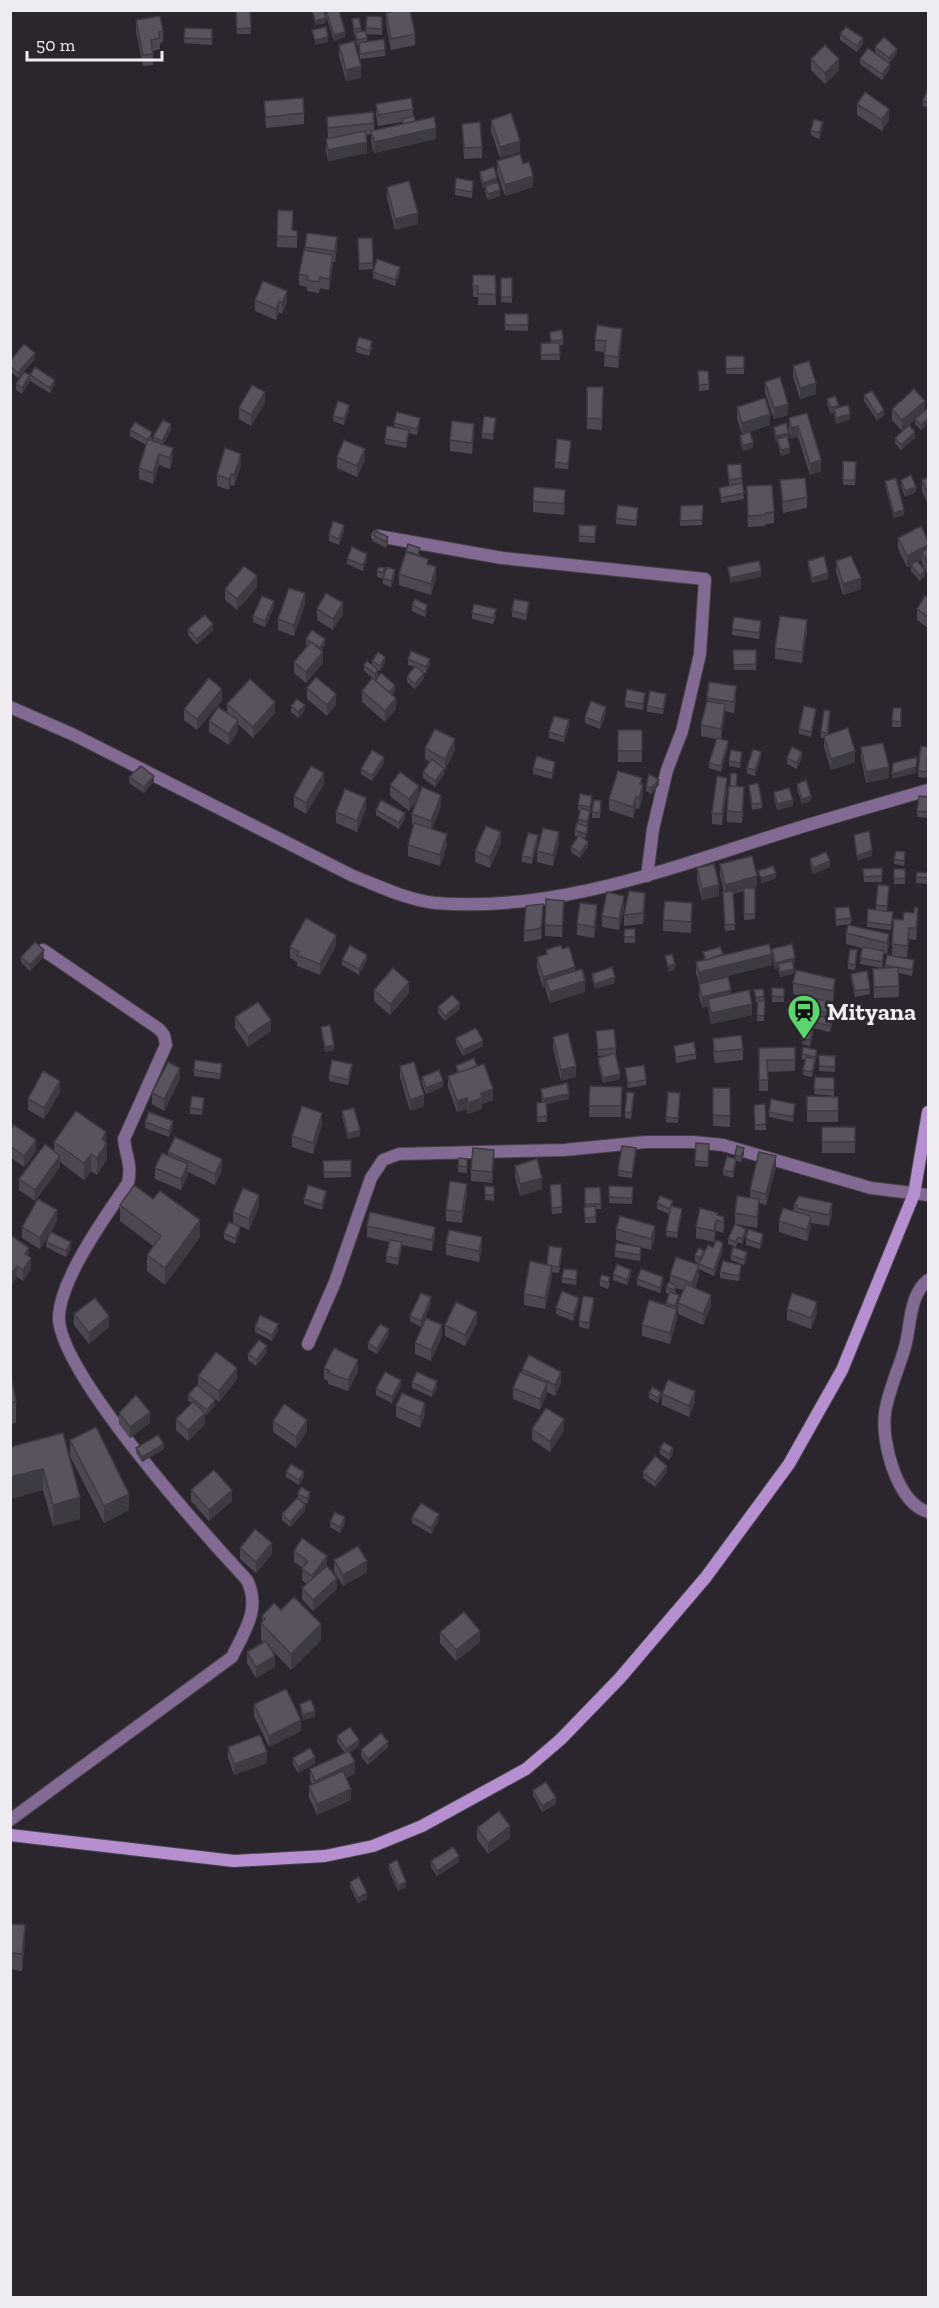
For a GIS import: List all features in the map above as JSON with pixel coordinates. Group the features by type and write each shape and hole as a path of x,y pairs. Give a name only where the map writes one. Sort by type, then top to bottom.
{"main road":[{"path":"10,1835 234,1861 325,1856 373,1846 422,1826 526,1769 561,1738 620,1678 706,1577 789,1464 842,1370 914,1194 928,1112"}],"street":[{"path":"378,536 502,558 705,579 700,654 682,730 667,770 653,829 647,876"},
{"path":"10,707 74,735 353,876 396,893 433,903 486,904 549,899 647,876 799,827 928,790"},
{"path":"10,1820 232,1657 250,1621 254,1595 247,1580 144,1462 81,1372 66,1345 58,1318 62,1293 128,1183 132,1166 124,1139 140,1108 166,1045 164,1035 159,1029 43,950"},
{"path":"308,1344 335,1282 371,1178 383,1160 399,1154 575,1150 646,1143 723,1145 855,1184 928,1195"},
{"path":"928,1280 919,1288 914,1303 905,1348 887,1406 884,1428 894,1472 904,1492 912,1504 928,1512"}],"building":[{"path":"236,10 250,10 251,28 237,29"},
{"path":"312,10 324,10 326,18 315,21"},
{"path":"326,10 339,10 345,32 334,35"},
{"path":"410,10 415,34 391,39 386,13"},
{"path":"160,16 163,31 159,32 160,38 151,40 153,54 143,55 136,20"},
{"path":"367,16 382,17 382,29 366,28"},
{"path":"359,18 361,28 354,29 352,19"},
{"path":"326,27 328,37 315,40 312,30"},
{"path":"846,27 863,38 857,46 840,34"},
{"path":"185,28 212,29 212,39 184,38"},
{"path":"365,31 367,38 357,40 355,32"},
{"path":"884,37 897,49 889,58 875,47"},
{"path":"384,39 385,50 360,54 359,43"},
{"path":"354,41 361,66 346,70 339,45"},
{"path":"825,45 839,59 825,73 811,59"},
{"path":"868,48 890,64 882,74 860,59"},
{"path":"928,88 928,103 923,101"},
{"path":"865,92 889,109 882,120 857,104"},
{"path":"303,98 304,113 266,117 264,101"},
{"path":"411,98 413,109 378,115 376,104"},
{"path":"373,112 374,123 328,128 327,117"},
{"path":"511,113 520,141 500,147 491,120"},
{"path":"414,116 415,121 403,124 402,119"},
{"path":"434,117 436,128 374,142 371,131"},
{"path":"814,119 823,122 819,133 811,130"},
{"path":"480,122 482,147 464,148 462,124"},
{"path":"365,131 367,142 328,150 326,139"},
{"path":"520,154 523,164 529,162 533,176 505,185 497,161"},
{"path":"494,167 497,178 483,183 480,172"},
{"path":"456,178 473,181 472,192 455,189"},
{"path":"409,181 418,213 395,219 387,187"},
{"path":"498,182 500,190 488,194 485,186"},
{"path":"278,210 293,211 292,230 297,231 297,237 277,236"},
{"path":"307,233 337,237 335,251 305,247"},
{"path":"358,238 372,238 373,263 359,264"},
{"path":"304,250 333,255 329,279 320,277 319,282 307,280 308,276 299,274"},
{"path":"377,259 400,267 395,280 373,272"},
{"path":"473,275 495,275 496,294 478,294 478,286 473,286"},
{"path":"501,278 512,278 512,297 501,297"},
{"path":"263,281 287,291 282,303 279,301 276,309 255,300"},
{"path":"505,314 528,314 528,325 505,325"},
{"path":"597,325 622,329 618,357 604,355 606,341 595,340"},
{"path":"562,330 563,340 551,341 550,332"},
{"path":"359,337 372,341 369,351 356,346"},
{"path":"541,343 559,343 560,354 541,355"},
{"path":"24,344 35,353 18,373 10,366 10,361"},
{"path":"726,356 744,356 744,368 726,369"},
{"path":"809,361 816,383 800,388 793,366"},
{"path":"35,367 55,380 50,388 30,375"},
{"path":"698,371 708,371 709,384 699,385"},
{"path":"24,372 30,375 22,388 16,384"},
{"path":"780,377 788,404 774,408 765,382"},
{"path":"252,385 265,392 251,415 239,408"},
{"path":"587,387 603,387 602,419 587,418"},
{"path":"914,389 925,401 902,420 892,409"},
{"path":"872,391 884,410 877,415 864,395"},
{"path":"835,396 839,405 831,408 827,399"},
{"path":"765,398 770,414 742,423 737,407"},
{"path":"338,401 349,405 344,419 333,416"},
{"path":"848,405 850,414 836,418 834,409"},
{"path":"928,408 928,418 921,425 915,419"},
{"path":"397,412 420,418 417,429 394,423"},
{"path":"807,413 821,460 810,464 798,426 791,428 789,418"},
{"path":"484,416 496,418 493,435 482,433"},
{"path":"163,420 171,424 162,441 153,437"},
{"path":"452,421 474,424 472,443 450,440"},
{"path":"135,422 152,432 148,440 130,430"},
{"path":"786,423 789,433 776,436 774,427"},
{"path":"909,425 915,432 901,445 895,438"},
{"path":"387,426 409,430 406,443 385,439"},
{"path":"750,432 753,442 743,446 740,435"},
{"path":"787,436 790,448 781,450 777,439"},
{"path":"148,439 173,448 170,458 159,454 153,473 139,468"},
{"path":"557,439 571,441 568,464 555,462"},
{"path":"344,440 365,449 357,466 337,457"},
{"path":"225,448 241,454 234,475 231,474 229,479 217,475"},
{"path":"843,461 856,462 855,480 843,480"},
{"path":"741,464 742,478 729,480 727,465"},
{"path":"911,475 916,487 905,491 901,480"},
{"path":"928,477 928,494 922,480"},
{"path":"805,478 807,497 783,502 780,480"},
{"path":"896,478 904,510 894,513 885,481"},
{"path":"742,483 744,493 721,498 719,488"},
{"path":"772,485 774,512 748,516 747,486"},
{"path":"534,487 565,490 564,504 533,501"},
{"path":"618,505 638,508 636,521 616,518"},
{"path":"703,505 702,520 680,521 681,506"},
{"path":"333,521 344,525 339,539 329,535"},
{"path":"579,525 596,526 595,537 579,536"},
{"path":"921,526 928,545 907,556 898,538"},
{"path":"376,531 388,537 386,542 373,535"},
{"path":"408,544 420,548 418,555 406,551"},
{"path":"352,547 367,554 363,565 347,559"},
{"path":"928,548 928,564 922,552"},
{"path":"406,552 428,559 427,564 436,567 431,584 399,574"},
{"path":"824,556 828,573 812,578 808,561"},
{"path":"851,556 861,578 843,584 836,561"},
{"path":"759,561 761,571 730,578 728,567"},
{"path":"917,561 925,570 920,576 911,565"},
{"path":"244,566 257,576 237,599 225,589"},
{"path":"379,567 385,568 383,573 377,571"},
{"path":"387,567 395,570 391,581 383,578"},
{"path":"289,588 305,593 294,625 278,619"},
{"path":"326,593 343,603 333,619 317,609"},
{"path":"262,596 274,601 265,621 253,616"},
{"path":"925,596 928,598 928,617 917,609"},
{"path":"415,599 427,605 425,612 412,605"},
{"path":"514,599 529,602 526,615 512,611"},
{"path":"474,604 496,609 493,618 472,613"},
{"path":"205,615 213,624 197,639 188,629"},
{"path":"780,616 807,620 802,652 775,648"},
{"path":"734,617 761,621 759,633 732,629"},
{"path":"312,630 325,639 320,648 306,639"},
{"path":"311,642 323,652 306,672 294,662"},
{"path":"733,650 756,650 756,664 734,665"},
{"path":"411,651 430,659 426,667 408,659"},
{"path":"378,652 385,657 380,666 372,661"},
{"path":"367,661 378,670 375,674 364,665"},
{"path":"415,666 424,673 415,684 407,677"},
{"path":"381,673 395,685 389,693 375,681"},
{"path":"316,677 336,694 327,705 307,688"},
{"path":"209,678 222,689 197,719 184,709"},
{"path":"372,678 396,698 385,711 362,691"},
{"path":"250,679 275,702 253,727 227,704"},
{"path":"709,682 736,686 734,702 707,698"},
{"path":"627,689 645,693 643,704 625,701"},
{"path":"650,691 666,694 663,709 647,706"},
{"path":"297,699 305,705 298,712 291,706"},
{"path":"591,701 606,707 600,723 585,717"},
{"path":"707,701 725,704 721,729 701,725"},
{"path":"804,706 816,709 811,732 799,729"},
{"path":"218,707 238,720 229,734 209,721"},
{"path":"893,708 901,708 901,722 892,721"},
{"path":"824,710 830,711 827,733 821,732"},
{"path":"554,716 569,720 564,737 549,732"},
{"path":"848,728 855,751 831,759 824,736"},
{"path":"435,729 455,739 445,759 425,748"},
{"path":"618,730 642,730 642,751 618,751"},
{"path":"717,738 728,741 721,766 709,763"},
{"path":"883,743 889,767 866,772 861,747"},
{"path":"921,746 928,747 927,772 918,771"},
{"path":"792,747 802,752 797,763 787,758"},
{"path":"753,749 761,752 755,770 747,768"},
{"path":"372,750 384,757 372,776 361,769"},
{"path":"731,750 742,752 740,763 729,761"},
{"path":"537,756 555,762 552,773 533,768"},
{"path":"917,757 916,767 892,774 893,763"},
{"path":"432,759 444,769 435,781 423,772"},
{"path":"141,766 154,776 144,787 129,777"},
{"path":"311,766 324,773 306,803 294,796"},
{"path":"618,771 642,778 640,784 643,785 639,798 636,797 633,807 609,799"},
{"path":"400,772 419,786 409,799 390,785"},
{"path":"731,773 737,774 736,787 730,786"},
{"path":"649,774 659,780 651,788 646,786"},
{"path":"717,776 727,778 722,814 712,813"},
{"path":"806,780 811,796 802,799 797,784"},
{"path":"758,783 762,803 752,804 749,785"},
{"path":"729,786 744,787 742,812 727,811"},
{"path":"422,787 441,795 431,821 412,814"},
{"path":"789,788 793,800 777,804 774,792"},
{"path":"345,789 366,798 357,821 336,812"},
{"path":"580,794 592,796 590,807 578,805"},
{"path":"919,796 928,797 928,812 917,811"},
{"path":"381,800 405,813 399,823 376,810"},
{"path":"594,800 601,801 600,813 592,812"},
{"path":"581,808 590,811 587,822 578,819"},
{"path":"414,823 447,834 440,855 408,845"},
{"path":"577,823 588,827 585,834 575,830"},
{"path":"486,826 501,832 490,857 475,851"},
{"path":"543,828 559,832 553,855 537,851"},
{"path":"869,831 872,850 857,856 854,835"},
{"path":"528,833 538,835 532,858 522,856"},
{"path":"579,835 588,842 580,853 571,847"},
{"path":"896,851 905,852 904,861 894,859"},
{"path":"826,852 830,861 813,868 810,859"},
{"path":"752,856 757,876 725,885 720,864"},
{"path":"714,864 719,885 702,889 697,868"},
{"path":"773,866 776,873 761,878 758,871"},
{"path":"882,868 882,876 864,877 863,869"},
{"path":"894,869 905,869 905,878 894,879"},
{"path":"917,872 928,873 928,878 916,877"},
{"path":"878,885 889,886 887,906 876,905"},
{"path":"744,888 755,888 755,914 744,914"},
{"path":"629,891 645,893 643,913 624,915"},
{"path":"733,891 735,924 725,925 723,892"},
{"path":"607,892 624,896 619,919 602,916"},
{"path":"546,899 564,901 562,926 545,925"},
{"path":"665,901 692,903 691,922 663,920"},
{"path":"580,903 597,905 594,927 577,924"},
{"path":"543,904 541,928 524,931 526,906"},
{"path":"849,907 851,918 836,920 835,908"},
{"path":"915,907 918,908 916,928 909,928 907,946 892,944 894,919 903,920 904,912 914,913"},
{"path":"868,909 893,912 891,925 867,922"},
{"path":"306,918 336,935 320,964 297,955 299,952 290,947"},
{"path":"848,925 889,934 887,943 846,933"},
{"path":"625,929 635,929 635,937 624,937"},
{"path":"35,942 44,950 30,965 21,957"},
{"path":"769,944 772,954 699,972 696,962"},
{"path":"792,944 795,958 775,963 772,949"},
{"path":"350,945 367,955 359,969 342,960"},
{"path":"561,945 562,949 569,947 575,967 543,977 537,957 547,954 546,950"},
{"path":"720,947 723,954 706,960 703,952"},
{"path":"863,947 884,951 882,962 860,958"},
{"path":"850,949 857,950 855,965 848,963"},
{"path":"672,954 675,964 668,966 665,956"},
{"path":"887,955 914,960 912,970 885,965"},
{"path":"792,961 794,969 780,972 778,964"},
{"path":"612,967 615,977 595,984 592,974"},
{"path":"898,967 899,986 874,987 873,969"},
{"path":"393,968 409,982 390,1004 374,990"},
{"path":"582,969 585,981 550,992 546,980"},
{"path":"796,970 835,979 833,991 793,983"},
{"path":"867,971 870,989 855,991 851,974"},
{"path":"728,977 731,990 702,997 699,984"},
{"path":"772,988 784,988 784,997 772,996"},
{"path":"763,989 764,996 756,998 754,990"},
{"path":"749,990 752,1004 711,1013 708,999"},
{"path":"452,995 460,1003 445,1016 438,1007"},
{"path":"816,999 833,1002 831,1013 814,1010"},
{"path":"758,1001 765,1001 764,1016 757,1015"},
{"path":"258,1002 271,1020 248,1036 235,1017"},
{"path":"804,1002 811,1004 809,1012 802,1011"},
{"path":"807,1013 832,1019 830,1026 805,1020"},
{"path":"330,1025 334,1045 325,1047 321,1027"},
{"path":"805,1025 813,1027 810,1040 802,1039"},
{"path":"476,1028 483,1041 463,1050 456,1038"},
{"path":"614,1029 616,1048 598,1050 596,1031"},
{"path":"568,1033 576,1066 561,1070 553,1037"},
{"path":"741,1035 743,1049 715,1052 713,1039"},
{"path":"694,1042 696,1054 676,1057 674,1046"},
{"path":"795,1047 795,1060 767,1060 768,1080 759,1080 759,1048"},
{"path":"803,1047 817,1050 815,1057 802,1054"},
{"path":"615,1053 620,1074 603,1078 598,1058"},
{"path":"819,1055 835,1056 835,1067 819,1066"},
{"path":"806,1057 815,1059 812,1072 803,1070"},
{"path":"474,1058 477,1066 459,1073 456,1066"},
{"path":"195,1060 222,1064 220,1074 194,1070"},
{"path":"332,1060 352,1064 348,1080 329,1075"},
{"path":"168,1062 180,1068 164,1099 152,1093"},
{"path":"414,1062 424,1095 410,1100 400,1066"},
{"path":"484,1064 493,1089 481,1093 482,1098 468,1103 467,1098 457,1101 448,1076"},
{"path":"644,1065 646,1080 628,1083 625,1068"},
{"path":"439,1070 443,1081 426,1088 422,1077"},
{"path":"43,1071 60,1081 44,1108 28,1099"},
{"path":"815,1077 834,1078 834,1090 814,1089"},
{"path":"567,1083 569,1094 543,1099 541,1089"},
{"path":"590,1086 622,1087 621,1106 589,1106"},
{"path":"713,1088 730,1088 730,1116 713,1115"},
{"path":"627,1092 634,1093 631,1113 625,1112"},
{"path":"668,1092 680,1093 678,1118 666,1117"},
{"path":"192,1096 204,1098 202,1110 190,1108"},
{"path":"807,1096 838,1097 838,1111 807,1111"},
{"path":"771,1099 795,1104 793,1117 769,1112"},
{"path":"546,1102 547,1116 537,1117 537,1103"},
{"path":"765,1104 766,1124 755,1125 754,1105"},
{"path":"302,1106 322,1113 313,1143 292,1136"},
{"path":"354,1108 360,1130 348,1134 342,1111"},
{"path":"76,1111 106,1132 102,1139 107,1143 97,1158 91,1154 84,1163 54,1142"},
{"path":"149,1112 173,1121 169,1131 145,1122"},
{"path":"14,1125 36,1140 24,1156 10,1146 10,1130"},
{"path":"822,1127 855,1127 855,1142 822,1142"},
{"path":"175,1137 222,1159 215,1174 168,1152"},
{"path":"696,1143 709,1144 708,1162 695,1161"},
{"path":"45,1144 60,1156 35,1190 19,1179"},
{"path":"622,1146 636,1148 632,1173 618,1170"},
{"path":"737,1146 744,1148 741,1157 735,1155"},
{"path":"473,1148 494,1150 492,1172 471,1170"},
{"path":"759,1152 776,1156 766,1194 750,1190"},
{"path":"162,1153 188,1164 181,1179 155,1168"},
{"path":"727,1156 736,1159 733,1172 723,1170"},
{"path":"459,1158 467,1159 467,1167 458,1166"},
{"path":"537,1159 542,1178 520,1184 515,1166"},
{"path":"351,1160 351,1172 324,1172 323,1161"},
{"path":"450,1181 467,1184 462,1212 446,1210"},
{"path":"561,1184 562,1207 552,1208 550,1185"},
{"path":"134,1185 153,1199 160,1191 200,1220 165,1268 147,1255 161,1236 120,1205"},
{"path":"308,1185 326,1191 322,1205 304,1199"},
{"path":"485,1186 494,1187 494,1195 485,1195"},
{"path":"609,1186 633,1187 632,1198 609,1197"},
{"path":"600,1187 601,1204 585,1204 585,1188"},
{"path":"243,1188 259,1195 249,1219 233,1212"},
{"path":"660,1196 673,1201 669,1209 657,1203"},
{"path":"737,1196 759,1199 757,1217 735,1213"},
{"path":"799,1196 832,1203 829,1215 796,1208 797,1205 794,1204"},
{"path":"38,1199 57,1210 40,1238 22,1227"},
{"path":"595,1206 596,1217 585,1218 584,1207"},
{"path":"671,1206 682,1209 677,1233 666,1231"},
{"path":"700,1208 724,1217 723,1222 716,1220 714,1231 696,1227"},
{"path":"783,1208 811,1216 807,1230 779,1221"},
{"path":"370,1212 435,1227 432,1240 367,1226"},
{"path":"620,1216 655,1226 651,1239 616,1229"},
{"path":"229,1222 240,1227 235,1239 224,1233"},
{"path":"735,1224 746,1229 742,1239 738,1237 736,1242 728,1239"},
{"path":"748,1229 763,1234 760,1244 746,1239"},
{"path":"449,1230 482,1237 479,1251 446,1244"},
{"path":"51,1232 71,1242 66,1251 46,1242"},
{"path":"10,1235 29,1248 25,1254 31,1258 23,1270 17,1266 12,1273 10,1272"},
{"path":"390,1240 402,1242 398,1259 386,1256"},
{"path":"716,1240 723,1243 714,1270 699,1264 708,1245 713,1248"},
{"path":"616,1243 641,1247 640,1255 615,1251"},
{"path":"549,1246 562,1248 559,1267 547,1265"},
{"path":"733,1247 747,1252 744,1260 731,1255"},
{"path":"699,1248 704,1251 700,1258 695,1255"},
{"path":"676,1257 699,1265 692,1283 670,1275"},
{"path":"530,1261 552,1266 545,1298 524,1294"},
{"path":"723,1261 741,1265 739,1276 720,1272"},
{"path":"617,1264 631,1270 627,1280 613,1274"},
{"path":"564,1269 577,1270 576,1280 562,1278"},
{"path":"641,1269 663,1277 660,1288 637,1279"},
{"path":"602,1275 610,1277 608,1283 600,1280"},
{"path":"669,1282 676,1286 674,1290 666,1287"},
{"path":"686,1284 711,1295 703,1314 678,1303"},
{"path":"562,1291 579,1298 573,1315 556,1308"},
{"path":"670,1292 679,1295 675,1306 666,1303"},
{"path":"421,1293 431,1297 421,1321 410,1316"},
{"path":"792,1293 817,1302 811,1318 787,1309"},
{"path":"583,1296 594,1298 589,1323 579,1321"},
{"path":"95,1298 109,1316 89,1333 74,1314"},
{"path":"649,1300 677,1309 670,1333 642,1325"},
{"path":"456,1302 477,1312 465,1335 445,1325"},
{"path":"260,1315 278,1324 272,1336 255,1327"},
{"path":"426,1318 442,1325 431,1350 415,1343"},
{"path":"380,1324 389,1329 377,1349 368,1343"},
{"path":"259,1340 267,1346 256,1360 248,1354"},
{"path":"334,1348 358,1360 348,1380 328,1373 330,1371 324,1368"},
{"path":"216,1352 237,1368 219,1391 198,1376"},
{"path":"529,1355 561,1372 555,1385 522,1369"},
{"path":"10,1368 16,1402 10,1403"},
{"path":"385,1372 401,1380 392,1397 376,1389"},
{"path":"417,1372 437,1381 432,1392 412,1382"},
{"path":"520,1372 547,1383 540,1399 513,1388"},
{"path":"668,1380 695,1391 689,1406 662,1394"},
{"path":"197,1385 215,1400 207,1410 188,1395"},
{"path":"652,1387 661,1392 658,1398 649,1393"},
{"path":"402,1393 425,1403 420,1417 396,1406"},
{"path":"136,1395 150,1412 130,1427 119,1413"},
{"path":"193,1402 205,1413 188,1430 176,1419"},
{"path":"284,1404 307,1420 296,1437 273,1421"},
{"path":"546,1408 564,1419 550,1441 532,1429"},
{"path":"96,1427 129,1494 104,1506 70,1440"},
{"path":"63,1433 80,1497 53,1505 43,1469 10,1477 10,1447"},
{"path":"158,1435 164,1444 142,1457 136,1448"},
{"path":"664,1442 673,1448 669,1454 660,1448"},
{"path":"655,1456 667,1466 655,1482 643,1472"},
{"path":"291,1464 304,1472 299,1480 286,1472"},
{"path":"214,1470 232,1490 209,1510 191,1490"},
{"path":"301,1487 310,1492 307,1499 298,1494"},
{"path":"297,1498 305,1505 290,1522 282,1514"},
{"path":"421,1503 439,1514 431,1528 412,1517"},
{"path":"335,1512 345,1517 340,1527 330,1522"},
{"path":"255,1529 272,1543 256,1562 240,1548"},
{"path":"302,1538 327,1556 312,1576 302,1569 308,1561 294,1551"},
{"path":"358,1546 367,1561 343,1575 334,1560"},
{"path":"327,1566 337,1578 313,1600 302,1588"},
{"path":"294,1597 321,1624 291,1654 261,1623 265,1619 262,1616 274,1603 281,1610"},
{"path":"464,1612 480,1631 456,1650 440,1632"},
{"path":"266,1641 275,1656 256,1667 247,1652"},
{"path":"286,1689 301,1720 269,1736 254,1704"},
{"path":"311,1700 315,1711 303,1715 300,1704"},
{"path":"350,1727 359,1740 346,1749 337,1736"},
{"path":"381,1733 388,1742 368,1759 361,1750"},
{"path":"260,1735 267,1752 234,1764 228,1747"},
{"path":"310,1748 315,1757 298,1767 293,1758"},
{"path":"349,1751 355,1762 315,1781 310,1769"},
{"path":"343,1771 351,1789 317,1804 309,1786"},
{"path":"546,1782 556,1798 542,1806 533,1790"},
{"path":"499,1811 510,1826 488,1843 477,1828"},
{"path":"453,1847 459,1856 437,1871 431,1861"},
{"path":"397,1860 406,1882 398,1886 389,1864"},
{"path":"359,1877 367,1893 358,1898 350,1882"},
{"path":"10,1924 25,1925 22,1954 10,1953"}],"place":[{"name":"Mityana","path":"804,1040"}]}
